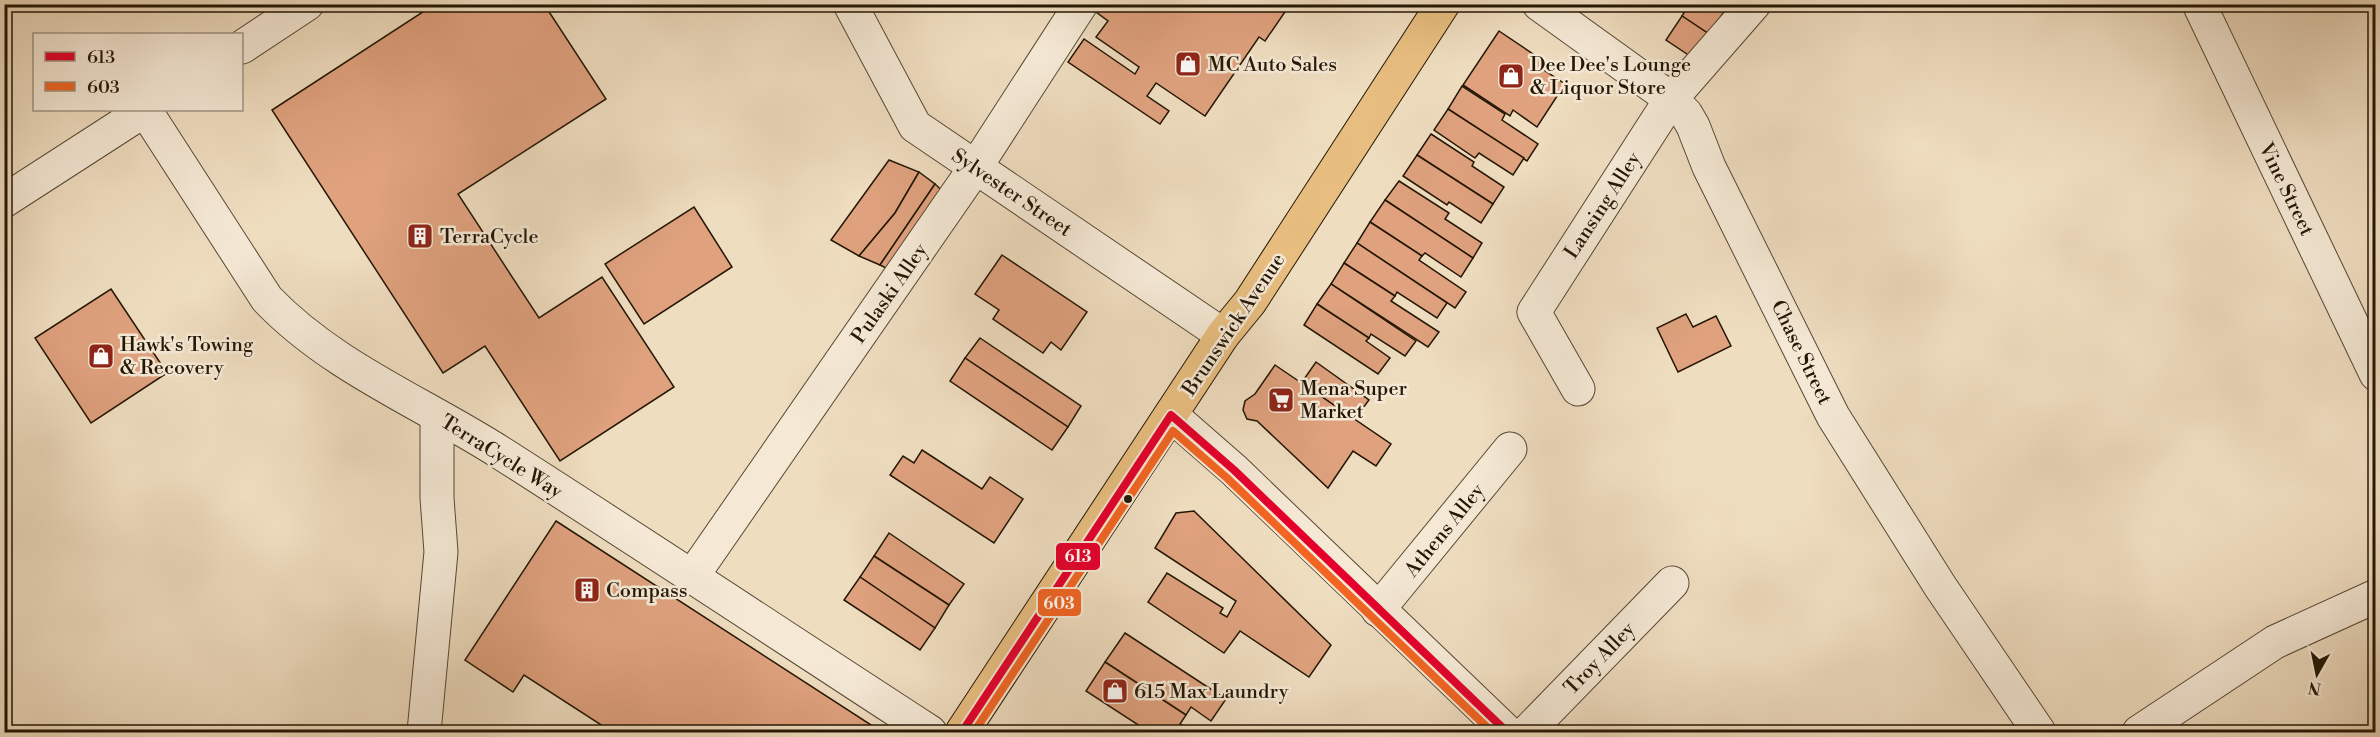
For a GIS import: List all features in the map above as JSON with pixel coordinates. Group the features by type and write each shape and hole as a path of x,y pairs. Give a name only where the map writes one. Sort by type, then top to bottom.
{"main road":[{"name":"Brunswick Avenue","path":"962,732 1223,335 1250,302 1443,4"}],"street":[{"path":"243,46 307,4"},
{"name":"Sylvester Street","path":"850,4 915,126 1223,335"},
{"name":"Pulaski Alley","path":"691,578 975,168 1081,4"},
{"name":"Chase Street","path":"1539,4 1671,99 1686,114 1709,167 1833,416 1940,586 2039,732"},
{"name":"Lansing Alley","path":"1578,389 1534,312 1671,99 1754,4"},
{"name":"Vine Street","path":"2199,4 2376,374"},
{"path":"4,201 143,111"},
{"name":"TerraCycle Way","path":"146,111 267,298 287,319 329,351 499,451 930,732"},
{"path":"1171,415 1234,470 1507,732"},
{"path":"424,732 441,552 437,498 437,416"},
{"name":"Athens Alley","path":"1378,610 1510,449"},
{"name":"Troy Alley","path":"1527,732 1671,583"},
{"path":"2139,732 2275,642 2376,596"}],"building":[{"name":"TerraCycle","path":"435,4 544,4 606,99 458,194 539,318 602,277 674,387 560,461 485,346 443,373 272,110"},
{"name":"MC Auto Sales","path":"1101,4 1287,4 1289,6 1265,41 1259,37 1205,116 1156,83 1147,96 1169,111 1160,124 1068,62 1084,39 1135,74 1139,67 1096,37 1108,21 1096,12"},
{"path":"1689,4 1711,4 1724,12 1709,34 1682,16"},
{"path":"1682,16 1709,34 1693,58 1666,40"},
{"name":"Dee Dee's Lounge & Liquor Store","path":"1499,31 1545,62 1541,68 1565,84 1537,127 1513,110 1510,116 1463,85"},
{"path":"1462,86 1505,114 1502,120 1538,144 1527,161 1448,109"},
{"path":"1448,109 1524,158 1513,175 1479,153 1475,158 1434,130"},
{"path":"1431,134 1474,162 1472,166 1504,187 1493,204 1417,155"},
{"path":"1417,155 1493,204 1481,223 1449,202 1447,205 1403,176"},
{"path":"889,160 919,172 895,213 859,256 831,240"},
{"path":"919,172 935,184 880,265 859,256 895,213"},
{"path":"1399,181 1449,213 1445,219 1482,243 1473,258 1385,200"},
{"path":"935,184 950,198 898,274 880,265"},
{"path":"1385,200 1473,258 1461,277 1425,253 1422,256 1370,222"},
{"path":"694,207 732,267 644,324 605,264"},
{"path":"1370,222 1422,256 1419,260 1466,292 1455,308 1357,243"},
{"path":"1357,243 1447,303 1437,318 1397,292 1395,296 1344,263"},
{"path":"1002,255 1087,312 1061,350 1051,342 1043,353 993,319 999,310 975,294"},
{"path":"1344,263 1395,296 1391,301 1439,332 1428,347 1331,284"},
{"path":"1331,284 1416,341 1405,356 1371,334 1369,338 1317,304"},
{"name":"Hawk's Towing & Recovery","path":"111,289 167,373 91,423 35,338"},
{"path":"1317,304 1369,338 1366,341 1390,358 1378,374 1304,325"},
{"path":"1686,314 1693,327 1716,316 1731,346 1678,372 1657,328"},
{"path":"980,338 1081,406 1068,427 965,358"},
{"path":"965,358 1068,427 1052,450 950,381"},
{"path":"1316,362 1369,400 1354,420 1302,382"},
{"path":"1275,365 1391,444 1376,466 1353,451 1328,488 1257,421 1247,419 1243,410 1245,401 1255,394"},
{"path":"922,450 982,489 990,477 1023,499 994,543 890,475 903,456 914,463"},
{"path":"1194,511 1331,645 1309,677 1240,631 1224,653 1148,602 1167,573 1223,608 1220,613 1227,617 1236,601 1155,548 1176,513"},
{"name":"Compass","path":"556,521 882,732 612,732 524,675 513,692 465,660"},
{"path":"889,533 964,584 949,605 874,556"},
{"path":"874,556 949,605 935,628 860,577"},
{"path":"860,577 935,628 920,650 844,600"},
{"path":"1125,633 1226,699 1211,721 1191,707 1186,715 1105,662"},
{"path":"1105,662 1186,715 1180,724 1193,732 1149,732 1086,691"}],"transit line":[{"name":"613","path":"962,732 1171,415 1234,470 1507,732"},
{"name":"603","path":"974,732 1173,431 1227,478 1492,732"}],"place":[{"name":"MC Auto Sales","path":"1188,64"},
{"name":"Dee Dee's Lounge & Liquor Store","path":"1511,76"},
{"name":"TerraCycle","path":"420,236"},
{"name":"Hawk's Towing & Recovery","path":"101,356"},
{"name":"Mena Super Market","path":"1281,400"},
{"name":"Compass","path":"587,590"},
{"name":"615 Max Laundry","path":"1115,691"}]}
